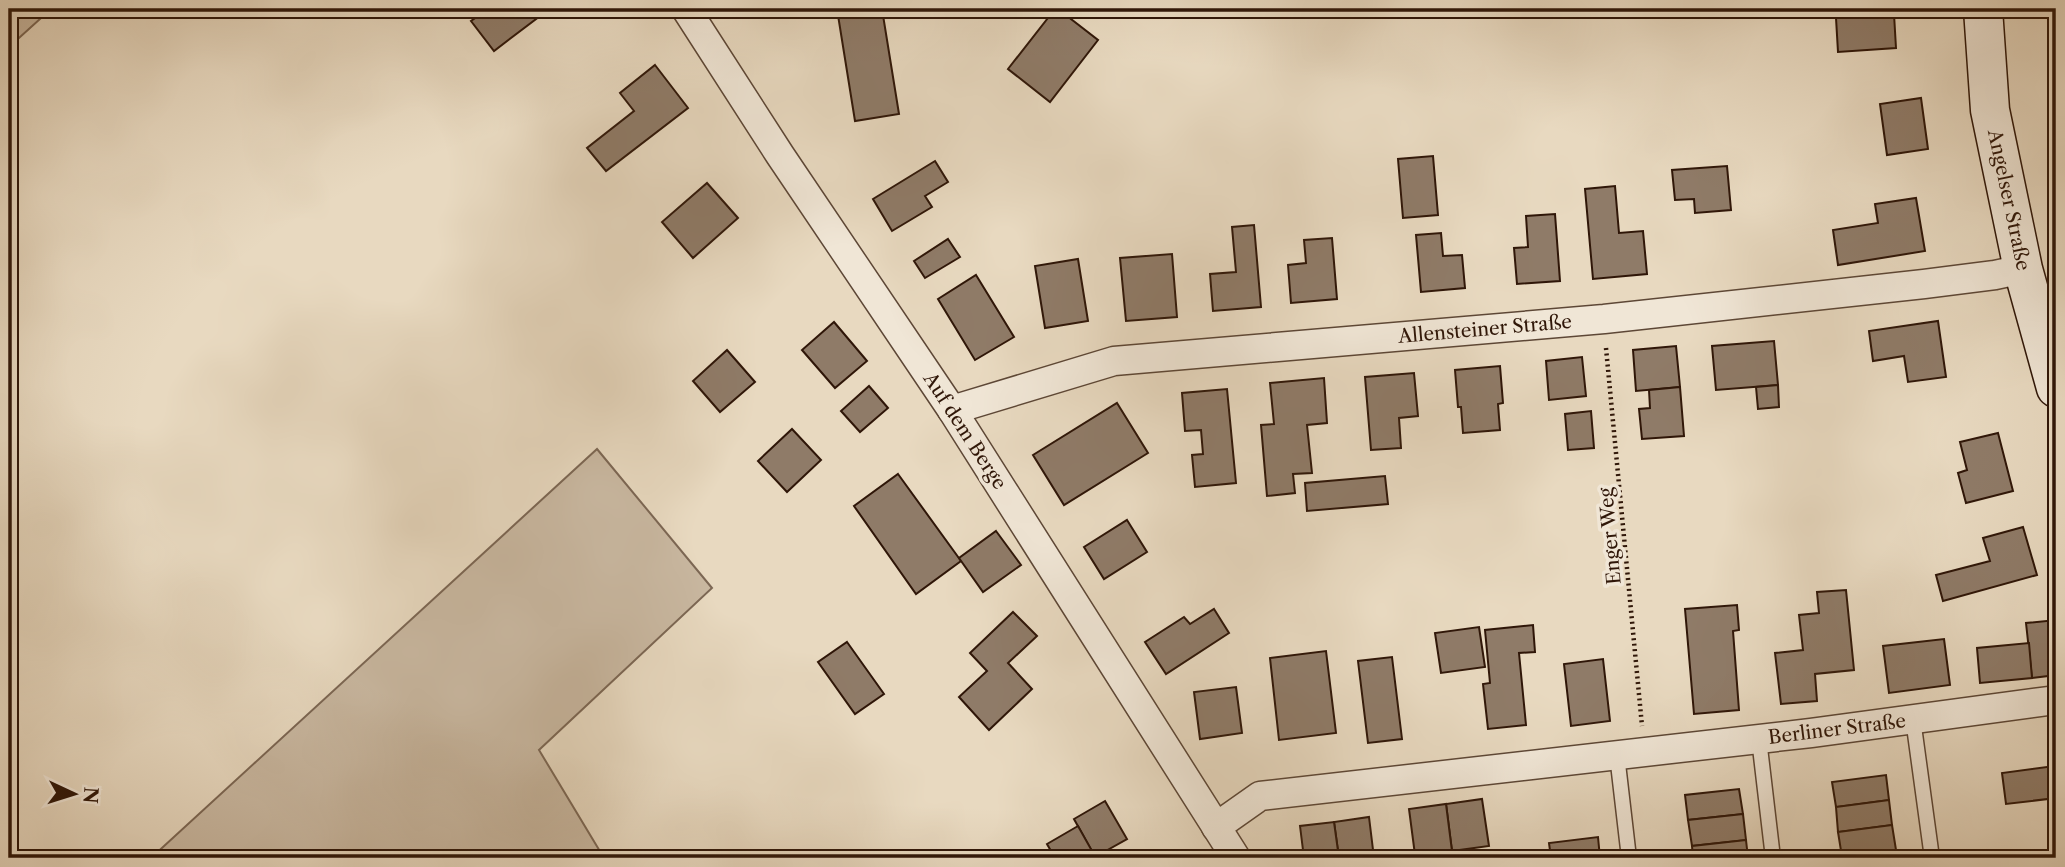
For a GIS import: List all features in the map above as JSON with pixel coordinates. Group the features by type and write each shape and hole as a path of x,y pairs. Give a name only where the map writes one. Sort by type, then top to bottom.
{"main road":[{"name":"Angelser Straße","path":"1983,9 1990,110 2023,269 2056,388"}],"street":[{"name":"Auf dem Berge","path":"686,9 780,155 952,410 1236,858"},
{"name":"Allensteiner Straße","path":"952,410 1114,362 1604,319 1971,278 2023,269"},
{"name":"Berliner Straße","path":"1216,827 1260,796 1759,739 2056,700"}],"lane":[{"path":"1913,719 1932,858"},
{"path":"1759,739 1773,858"},
{"path":"1629,858 1631,753"}],"path":[{"name":"Enger Weg","path":"1604,319 1631,753"}],"shaded area":[{"path":"9,9 51,9 9,47"},
{"path":"597,449 712,588 539,750 604,858 151,858"}],"building":[{"path":"488,9 541,9 544,13 494,51 471,21"},
{"path":"563,9 578,9 568,16"},
{"path":"837,9 882,9 899,114 855,121"},
{"path":"1055,9 1098,40 1050,102 1008,69"},
{"path":"1836,9 1894,9 1894,14 1836,18"},
{"path":"1894,14 1896,48 1838,52 1836,18"},
{"path":"655,65 688,108 606,171 587,148 634,111 620,93"},
{"path":"1921,98 1928,149 1887,155 1880,104"},
{"path":"1433,156 1438,215 1403,218 1398,159"},
{"path":"935,161 948,182 925,196 932,207 892,231 873,199"},
{"path":"1727,166 1731,210 1695,213 1694,199 1675,200 1672,170"},
{"path":"707,183 738,218 693,258 662,222"},
{"path":"1615,186 1619,233 1643,231 1647,274 1593,279 1585,189"},
{"path":"1916,198 1925,251 1838,265 1833,230 1878,223 1875,204"},
{"path":"1555,214 1560,281 1517,284 1514,248 1528,247 1526,216"},
{"path":"1254,225 1261,307 1213,311 1210,274 1236,272 1232,227"},
{"path":"1441,233 1443,256 1462,255 1465,288 1421,292 1416,235"},
{"path":"1332,238 1337,299 1291,303 1288,265 1306,263 1304,240"},
{"path":"948,239 960,257 925,278 914,261"},
{"path":"1172,254 1177,317 1126,321 1120,258"},
{"path":"1078,259 1088,321 1045,328 1035,266"},
{"path":"976,275 1014,337 975,360 938,299"},
{"path":"1938,321 1946,377 1908,382 1904,356 1873,361 1869,331"},
{"path":"834,322 867,361 835,388 802,350"},
{"path":"1774,341 1778,385 1716,390 1712,346"},
{"path":"1676,346 1680,387 1636,391 1633,350"},
{"path":"727,350 755,382 720,412 693,381"},
{"path":"1582,357 1586,396 1549,400 1546,361"},
{"path":"1500,366 1503,403 1498,404 1500,430 1463,433 1455,370"},
{"path":"1414,373 1418,416 1399,418 1401,448 1371,450 1365,377"},
{"path":"1324,378 1327,423 1307,425 1312,473 1293,474 1295,493 1267,496 1261,425 1274,424 1270,383"},
{"path":"1778,385 1779,407 1758,409 1756,387"},
{"path":"869,386 888,408 860,432 841,411"},
{"path":"1680,387 1684,436 1642,439 1639,409 1650,408 1649,390"},
{"path":"1227,389 1236,483 1195,487 1192,455 1203,454 1201,430 1185,431 1182,393"},
{"path":"1117,403 1148,453 1064,505 1033,455"},
{"path":"1591,411 1594,448 1568,450 1565,414"},
{"path":"792,429 821,460 787,492 758,461"},
{"path":"1998,433 2013,491 1966,503 1958,473 1967,470 1960,442"},
{"path":"898,474 961,561 916,594 854,506"},
{"path":"1385,476 1388,504 1307,511 1305,483"},
{"path":"1127,520 1147,552 1104,579 1084,547"},
{"path":"2023,527 2037,575 1943,601 1936,575 1990,561 1983,538"},
{"path":"996,531 1021,565 983,592 959,558"},
{"path":"1846,590 1854,670 1815,674 1817,701 1781,704 1775,653 1803,650 1799,615 1819,613 1817,592"},
{"path":"1737,605 1739,630 1733,631 1739,710 1694,714 1685,609"},
{"path":"1214,609 1229,633 1166,674 1145,642 1184,617 1190,624"},
{"path":"1013,612 1037,636 1008,663 1032,689 989,730 959,697 987,671 970,653"},
{"path":"2056,620 2056,675 2032,678 2026,623"},
{"path":"1533,625 1535,652 1519,653 1526,725 1488,729 1483,684 1490,683 1485,630"},
{"path":"1479,627 1485,667 1441,673 1435,633"},
{"path":"1944,639 1950,685 1889,693 1883,646"},
{"path":"847,642 884,694 855,714 818,662"},
{"path":"2029,643 2032,678 1980,683 1977,648"},
{"path":"1326,651 1336,733 1279,740 1270,658"},
{"path":"1392,657 1402,739 1368,743 1358,661"},
{"path":"1603,659 1610,721 1571,726 1564,664"},
{"path":"1236,687 1242,733 1200,739 1194,692"},
{"path":"2056,736 2056,798 2006,804 2002,773 2055,766 2051,737"},
{"path":"1886,775 1889,800 1836,807 1832,782"},
{"path":"1739,789 1743,814 1688,820 1685,795"},
{"path":"1482,799 1489,846 1452,851 1446,804"},
{"path":"1889,800 1892,825 1838,832 1836,807"},
{"path":"1105,801 1127,839 1095,857 1074,819"},
{"path":"1446,804 1452,851 1415,855 1409,809"},
{"path":"1743,814 1746,840 1692,846 1688,820"},
{"path":"1369,817 1374,858 1339,858 1334,822"},
{"path":"1334,822 1339,858 1304,858 1300,826"},
{"path":"1892,825 1896,850 1842,857 1838,832"},
{"path":"1078,826 1096,858 1055,858 1047,844"},
{"path":"1598,837 1600,858 1551,858 1549,843"},
{"path":"1746,840 1748,858 1693,858 1692,846"},
{"path":"1896,850 1897,858 1842,858 1842,857"},
{"path":"1051,851 1055,858 1037,858"}]}
